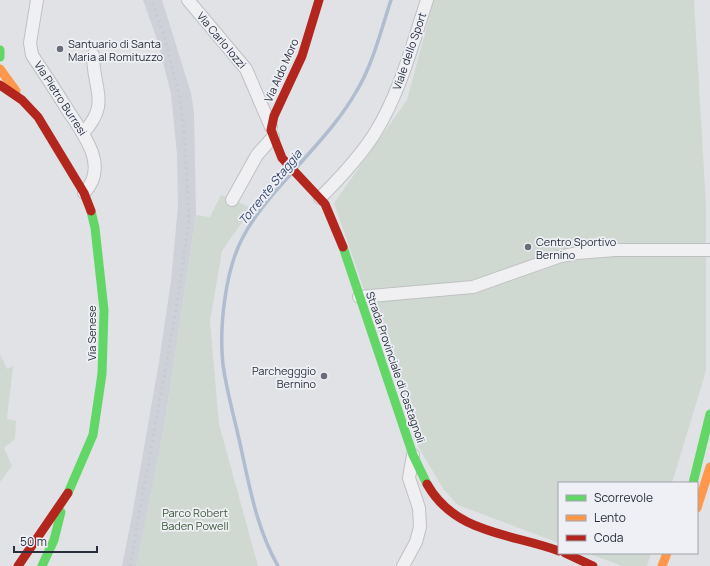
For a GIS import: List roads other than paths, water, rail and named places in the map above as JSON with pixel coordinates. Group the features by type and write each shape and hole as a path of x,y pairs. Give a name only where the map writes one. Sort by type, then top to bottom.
{"main road":[{"name":"Via Aldo Moro","path":"272,132 275,113 299,63 319,0"},
{"path":"0,50 0,57"},
{"name":"Via Senese","path":"0,69 22,100 41,121 84,193 94,223 100,267 104,326 102,374 93,435 65,500 18,566"},
{"name":"Via Senese","path":"0,85 22,100"},
{"name":"Strada Provinciale di Castagnoli","path":"272,132 282,158 316,194 329,212 339,236 413,455 433,495 441,505 456,516 480,528 537,542 558,550"},
{"path":"693,482 710,414"},
{"path":"698,505 710,467"},
{"path":"41,566 54,540 65,500"},
{"path":"567,554 593,566"},
{"path":"662,566 667,554"},
{"path":"24,558 34,556 38,559 41,566"}],"street":[{"name":"Via Pietro Burresi","path":"37,0 30,43 32,55 92,149 95,169 91,186 84,193"},
{"name":"Via Carlo Iozzi","path":"188,0 246,69 272,132"},
{"name":"Viale dello Sport","path":"316,194 354,162 380,126 401,81 426,0"},
{"path":"83,133 95,119 100,108 93,55"},
{"path":"232,200 257,155 272,132"},
{"path":"360,297 473,287 558,257 577,253 615,250 710,250"},
{"path":"403,566 416,542 420,527 418,504 409,478 413,455"}],"waterway":[{"name":"Torrente Staggia","path":"297,167 336,122 356,92 372,58 391,0"},
{"name":"Torrente Staggia","path":"278,566 259,523 251,494 223,365 222,334 228,282 237,250 253,220 290,175"}],"railway":[{"path":"130,566 177,304 189,219 184,130 179,94 164,36 152,0"}],"place":[{"name":"Santuario di Santa Maria al Romituzzo","path":"60,49"},
{"name":"Centro Sportivo Bernino","path":"528,247"},
{"name":"Parchegggio Bernino","path":"324,376"}],"park label":[{"name":"Parco Robert Baden Powell","path":"195,518"}]}
